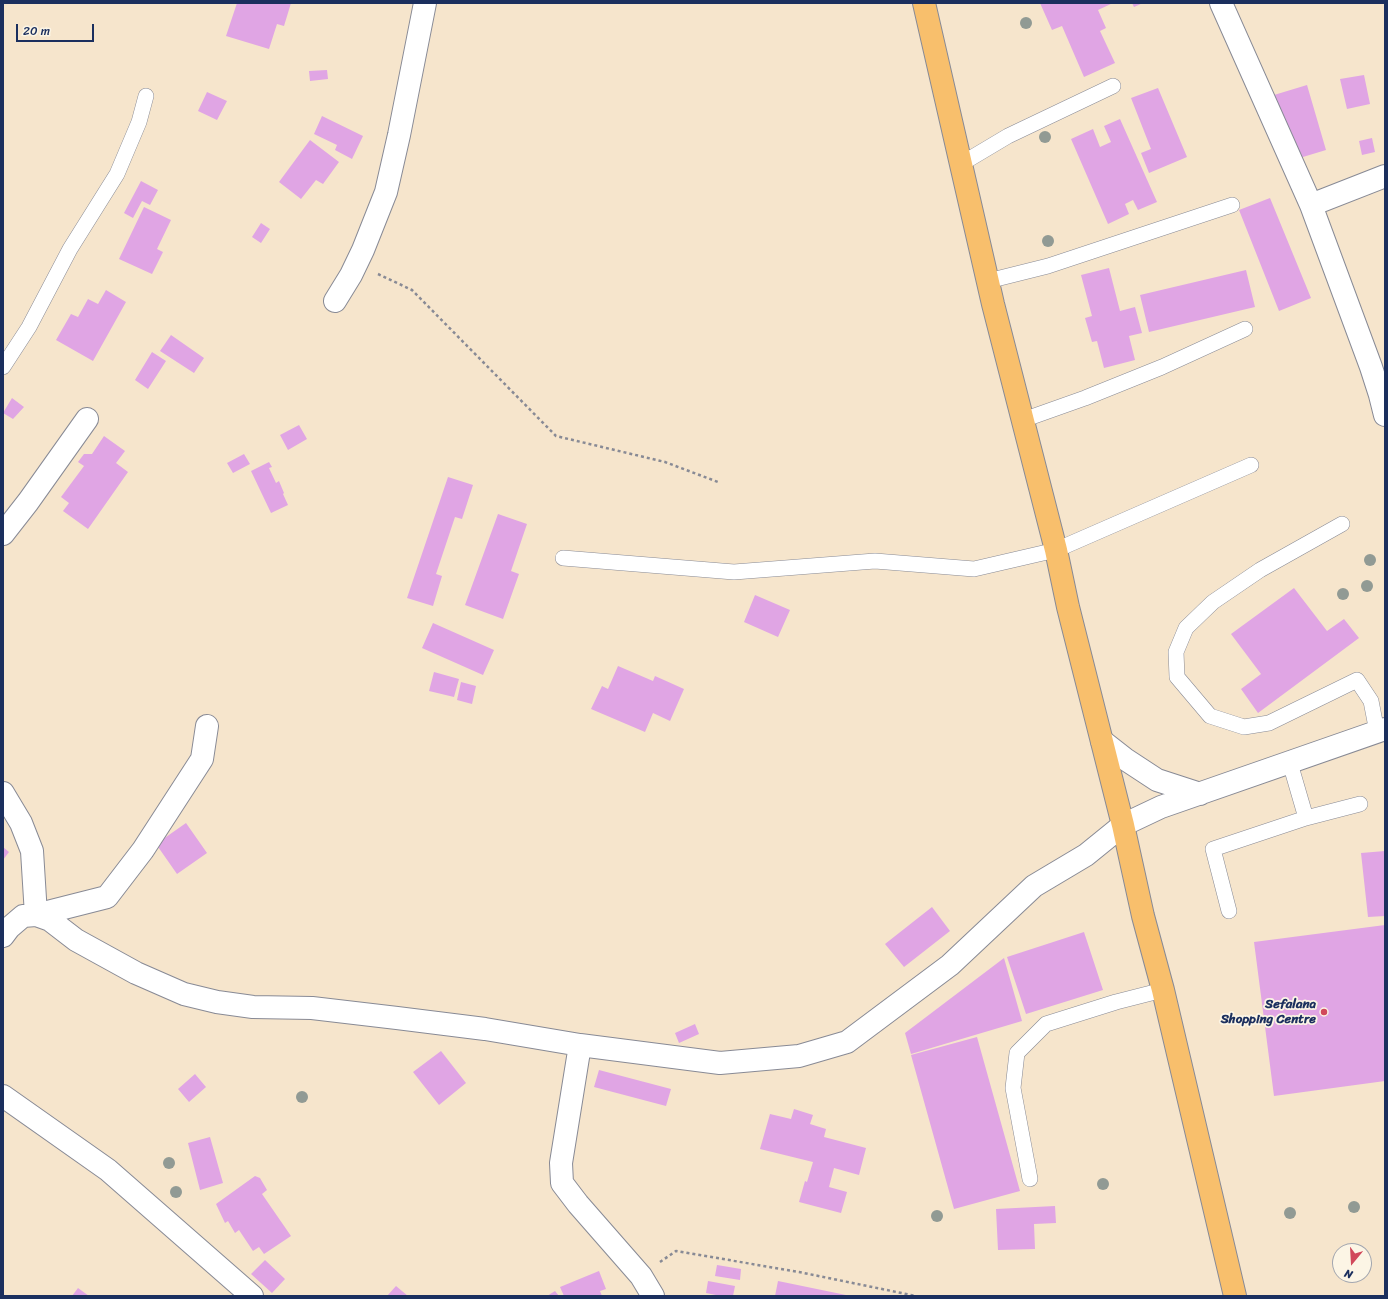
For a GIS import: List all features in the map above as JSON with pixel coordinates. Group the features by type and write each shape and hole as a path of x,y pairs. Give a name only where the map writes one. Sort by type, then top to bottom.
{"main road":[{"path":"924,3 988,281 1056,550 1068,607 1123,825 1143,916 1163,990 1235,1296"}],"street":[{"path":"335,301 357,263 386,192 399,135 425,3"},
{"path":"1222,3 1311,205 1383,401"},
{"path":"1311,205 1385,176"},
{"path":"3,534 88,419"},
{"path":"3,936 9,928 23,916 36,915 107,897 143,850 202,759 206,726"},
{"path":"36,915 50,920 76,940 136,973 184,994 217,1002 253,1006 312,1008 397,1018 485,1029 580,1045 720,1064 799,1056 847,1042 950,966 1034,886 1086,855 1123,825 1161,807 1381,731"},
{"path":"1102,741 1125,759 1157,780 1200,794"},
{"path":"3,793 21,823 32,851 36,915"},
{"path":"580,1045 561,1163 562,1183 578,1204 641,1276 653,1296"},
{"path":"3,1096 108,1170 252,1296"}],"lane":[{"path":"961,164 1008,136 1113,86"},
{"path":"3,367 29,327 70,249 117,174 139,122 146,96"},
{"path":"988,281 1048,266 1232,205"},
{"path":"1023,420 1085,398 1162,367 1245,329"},
{"path":"563,558 734,572 875,561 974,569 1056,550 1251,465"},
{"path":"1342,524 1260,570 1213,602 1186,628 1176,652 1177,678 1210,716 1244,727 1269,723 1357,680 1371,700 1381,731"},
{"path":"1290,763 1306,818"},
{"path":"1229,911 1213,849 1306,818 1360,804"},
{"path":"1030,1179 1013,1088 1017,1053 1046,1024 1116,1002 1163,990"}],"path":[{"path":"357,263 412,290 556,436 666,462 718,482"},
{"path":"641,1276 676,1251 799,1272 916,1296"}],"building":[{"path":"237,3 291,3 284,26 277,24 269,49 226,36"},
{"path":"1040,3 1113,3 1098,10 1106,28 1100,31 1115,63 1084,77 1062,26 1052,30"},
{"path":"1132,3 1143,3 1134,7"},
{"path":"327,70 328,79 310,81 309,71"},
{"path":"1364,75 1370,104 1347,109 1340,79"},
{"path":"1307,85 1326,150 1293,160 1274,95"},
{"path":"1158,88 1187,157 1149,173 1141,153 1151,149 1131,98"},
{"path":"207,92 227,101 217,120 198,111"},
{"path":"322,116 363,136 352,159 335,150 337,145 314,134"},
{"path":"1120,119 1157,202 1138,210 1133,200 1125,204 1129,214 1108,224 1071,139 1093,129 1100,147 1111,142 1104,126"},
{"path":"1372,138 1375,152 1362,155 1359,141"},
{"path":"310,140 339,162 323,184 316,180 301,199 279,182"},
{"path":"141,181 158,190 150,205 142,201 133,218 124,213"},
{"path":"1270,198 1311,298 1279,311 1239,210"},
{"path":"144,207 171,220 157,249 163,252 152,274 119,259"},
{"path":"261,223 270,229 261,243 252,237"},
{"path":"1109,268 1120,311 1135,307 1142,333 1129,336 1135,360 1104,368 1097,341 1092,342 1085,318 1092,316 1081,275"},
{"path":"1246,270 1255,307 1149,332 1140,295"},
{"path":"106,290 126,302 93,361 56,340 71,314 78,317 88,299 98,304"},
{"path":"171,335 204,358 194,373 160,351"},
{"path":"152,352 166,361 148,389 135,380"},
{"path":"12,398 24,407 13,419 3,413"},
{"path":"299,425 307,439 288,450 280,435"},
{"path":"104,436 125,451 116,463 128,472 88,529 63,511 69,503 61,497 84,466 78,462 84,454 92,454"},
{"path":"244,454 250,464 233,473 227,463"},
{"path":"269,462 272,467 269,468 276,483 279,481 288,505 271,513 251,471"},
{"path":"448,477 473,485 462,519 455,517 436,574 442,576 433,606 407,598"},
{"path":"498,514 527,524 511,571 519,574 503,619 465,605"},
{"path":"1294,588 1327,631 1344,619 1359,638 1258,713 1241,689 1261,674 1231,634"},
{"path":"755,595 790,610 778,637 744,622"},
{"path":"433,623 494,650 483,675 422,648"},
{"path":"618,666 653,681 655,676 684,689 670,721 653,713 645,732 591,709 602,686 608,689"},
{"path":"434,672 459,679 454,697 429,691"},
{"path":"461,682 476,686 472,704 457,700"},
{"path":"186,823 207,853 177,874 156,844"},
{"path":"3,847 9,852 3,860"},
{"path":"1385,851 1385,916 1368,917 1361,853"},
{"path":"932,907 950,931 904,967 885,944"},
{"name":"Sefalana Shopping Centre","path":"1385,925 1385,1081 1274,1096 1254,942"},
{"path":"1084,932 1103,990 1026,1014 1007,957"},
{"path":"1004,958 1022,1021 911,1054 905,1033"},
{"path":"695,1024 699,1034 679,1043 675,1033"},
{"path":"977,1037 1020,1191 954,1209 911,1055"},
{"path":"441,1051 466,1083 439,1105 413,1072"},
{"path":"599,1070 671,1089 666,1106 594,1087"},
{"path":"195,1074 206,1087 189,1102 178,1089"},
{"path":"794,1109 813,1115 810,1124 826,1129 824,1137 866,1148 859,1175 834,1168 829,1187 847,1192 841,1213 799,1202 805,1181 807,1182 813,1162 760,1149 770,1114 791,1119"},
{"path":"210,1137 223,1183 200,1190 188,1143"},
{"path":"255,1176 260,1178 267,1190 262,1194 291,1236 264,1254 259,1247 253,1251 239,1230 235,1233 228,1221 225,1223 216,1204"},
{"path":"1055,1206 1056,1223 1034,1224 1035,1249 998,1250 996,1209"},
{"path":"265,1260 285,1279 272,1293 251,1274"},
{"path":"717,1265 741,1269 740,1280 715,1276"},
{"path":"599,1271 606,1289 600,1291 602,1296 564,1296 560,1287"},
{"path":"708,1281 735,1286 733,1296 721,1296 706,1293"},
{"path":"778,1281 846,1295 846,1296 775,1296"},
{"path":"396,1286 408,1296 387,1296"},
{"path":"78,1288 89,1296 72,1296"},
{"path":"555,1291 559,1296 547,1296"}],"place":[{"name":"Sefalana Shopping Centre","path":"1324,1012"}]}
